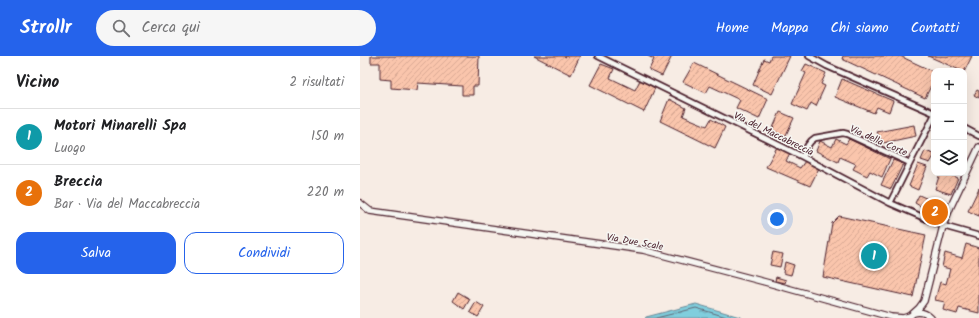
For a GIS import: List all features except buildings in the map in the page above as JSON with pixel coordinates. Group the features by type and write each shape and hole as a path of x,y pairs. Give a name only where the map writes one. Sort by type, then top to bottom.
{"street":[{"name":"Via del Maccabreccia","path":"598,56 803,157 890,204 943,226 979,236"},
{"path":"809,56 827,66 931,114"},
{"name":"Via della Corte","path":"890,204 931,121"},
{"path":"967,130 979,136"},
{"name":"Via della Corte","path":"803,157 808,144 812,139 843,133 910,163"},
{"path":"911,316 920,308 925,298 943,226 979,147"},
{"name":"Via Due Scale","path":"360,203 370,211 643,250 765,282 892,318 903,318 922,312 930,317"},
{"path":"925,298 930,317"}],"water":[{"path":"696,304 742,318 645,318 646,317"}],"place":[{"name":"Breccia","path":"935,212"},
{"name":"Motori Minarelli Spa","path":"874,256"}]}
